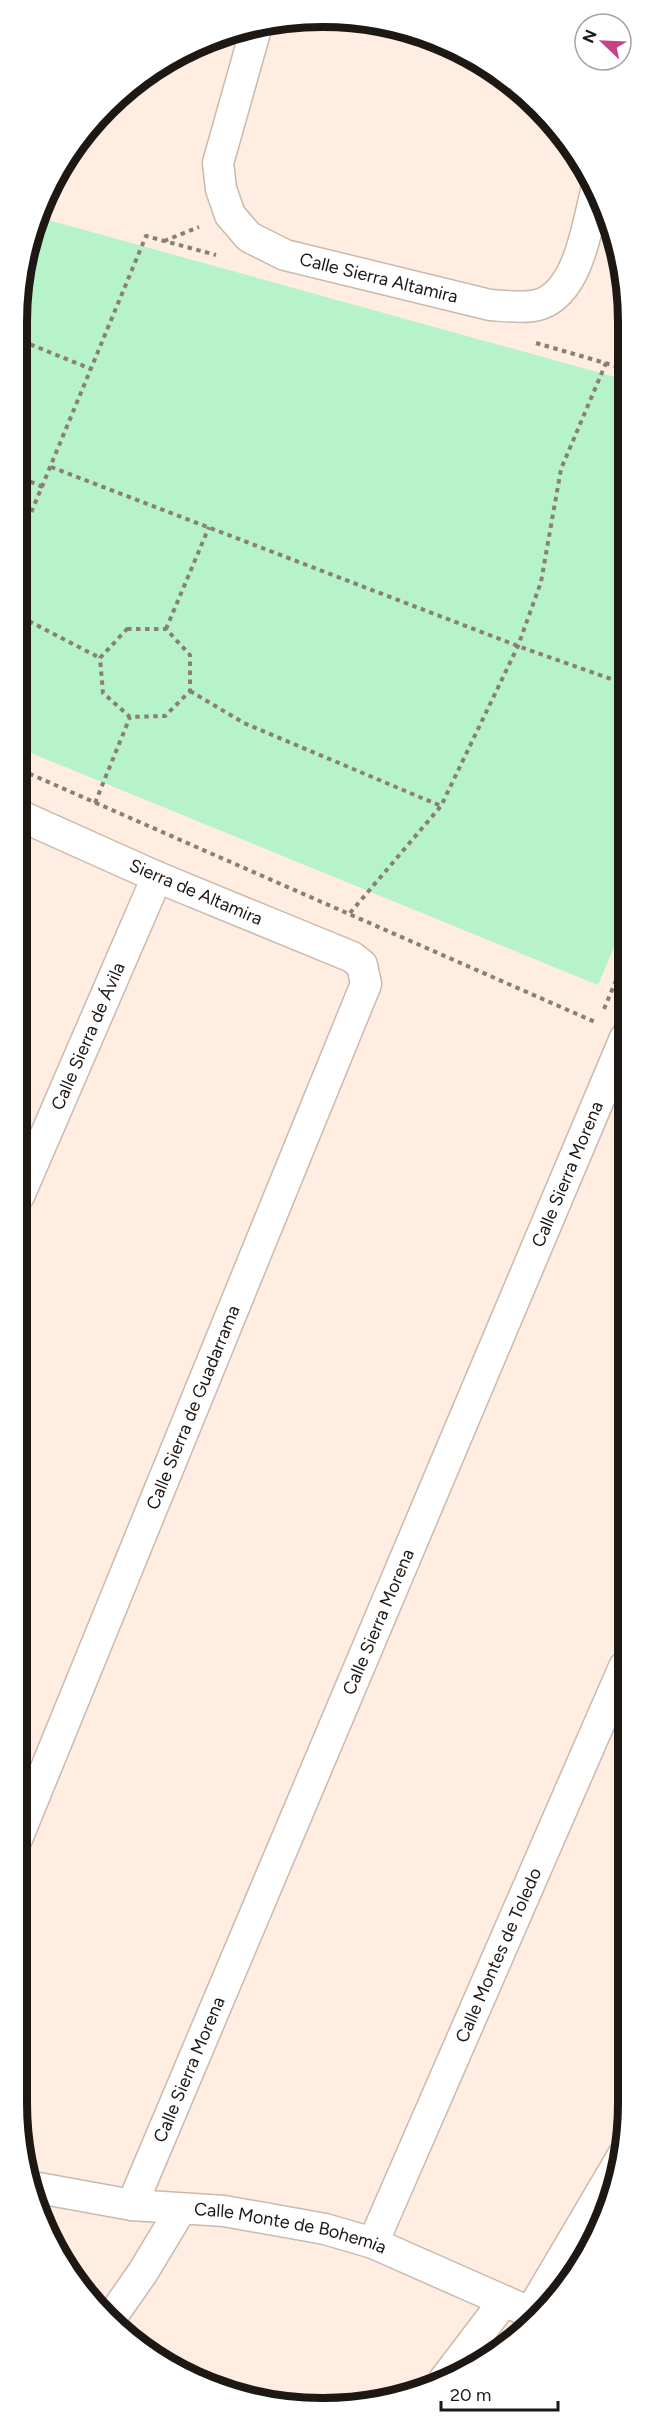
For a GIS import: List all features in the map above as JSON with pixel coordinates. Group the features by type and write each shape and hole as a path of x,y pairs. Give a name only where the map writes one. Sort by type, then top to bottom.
{"street":[{"name":"Calle Sierra Altamira","path":"254,35 219,163 221,189 230,215 249,237 285,255 490,304 517,307 540,304 558,294 575,270 593,203"},
{"name":"Sierra de Altamira","path":"27,819 157,877 352,957 362,964 365,974"},
{"name":"Calle Sierra de Ávila","path":"27,1178 157,877"},
{"name":"Calle Sierra de Guadarrama","path":"27,1815 363,996 366,984 365,974"},
{"name":"Calle Sierra Morena","path":"132,2205 618,1055"},
{"name":"Calle Montes de Toledo","path":"373,2243 618,1681"},
{"path":"466,2361 523,2309 608,2178"},
{"name":"Calle Monte de Bohemia","path":"40,2188 132,2205 224,2211 275,2218 325,2229 373,2243 523,2309"},
{"path":"115,2312 143,2272 181,2209"}],"path":[{"path":"27,523 146,236 221,257"},
{"path":"532,342 618,367"},
{"path":"27,343 92,369"},
{"path":"350,913 441,806 518,646 541,582 561,469 606,363"},
{"path":"51,467 518,646 618,682"},
{"path":"27,480 43,487"},
{"path":"166,629 210,527"},
{"path":"27,620 100,658"},
{"path":"127,629 166,629 190,655 190,691 165,716 129,717 103,693 100,658 127,629"},
{"path":"190,691 244,723 441,806"},
{"path":"95,803 129,717"},
{"path":"27,773 598,1023"},
{"path":"603,1013 618,976"}],"green space":[{"path":"46,219 618,378 618,938 598,985 27,751 27,322 33,265"},
{"path":"502,2331 507,2333 502,2337 495,2342"}]}
